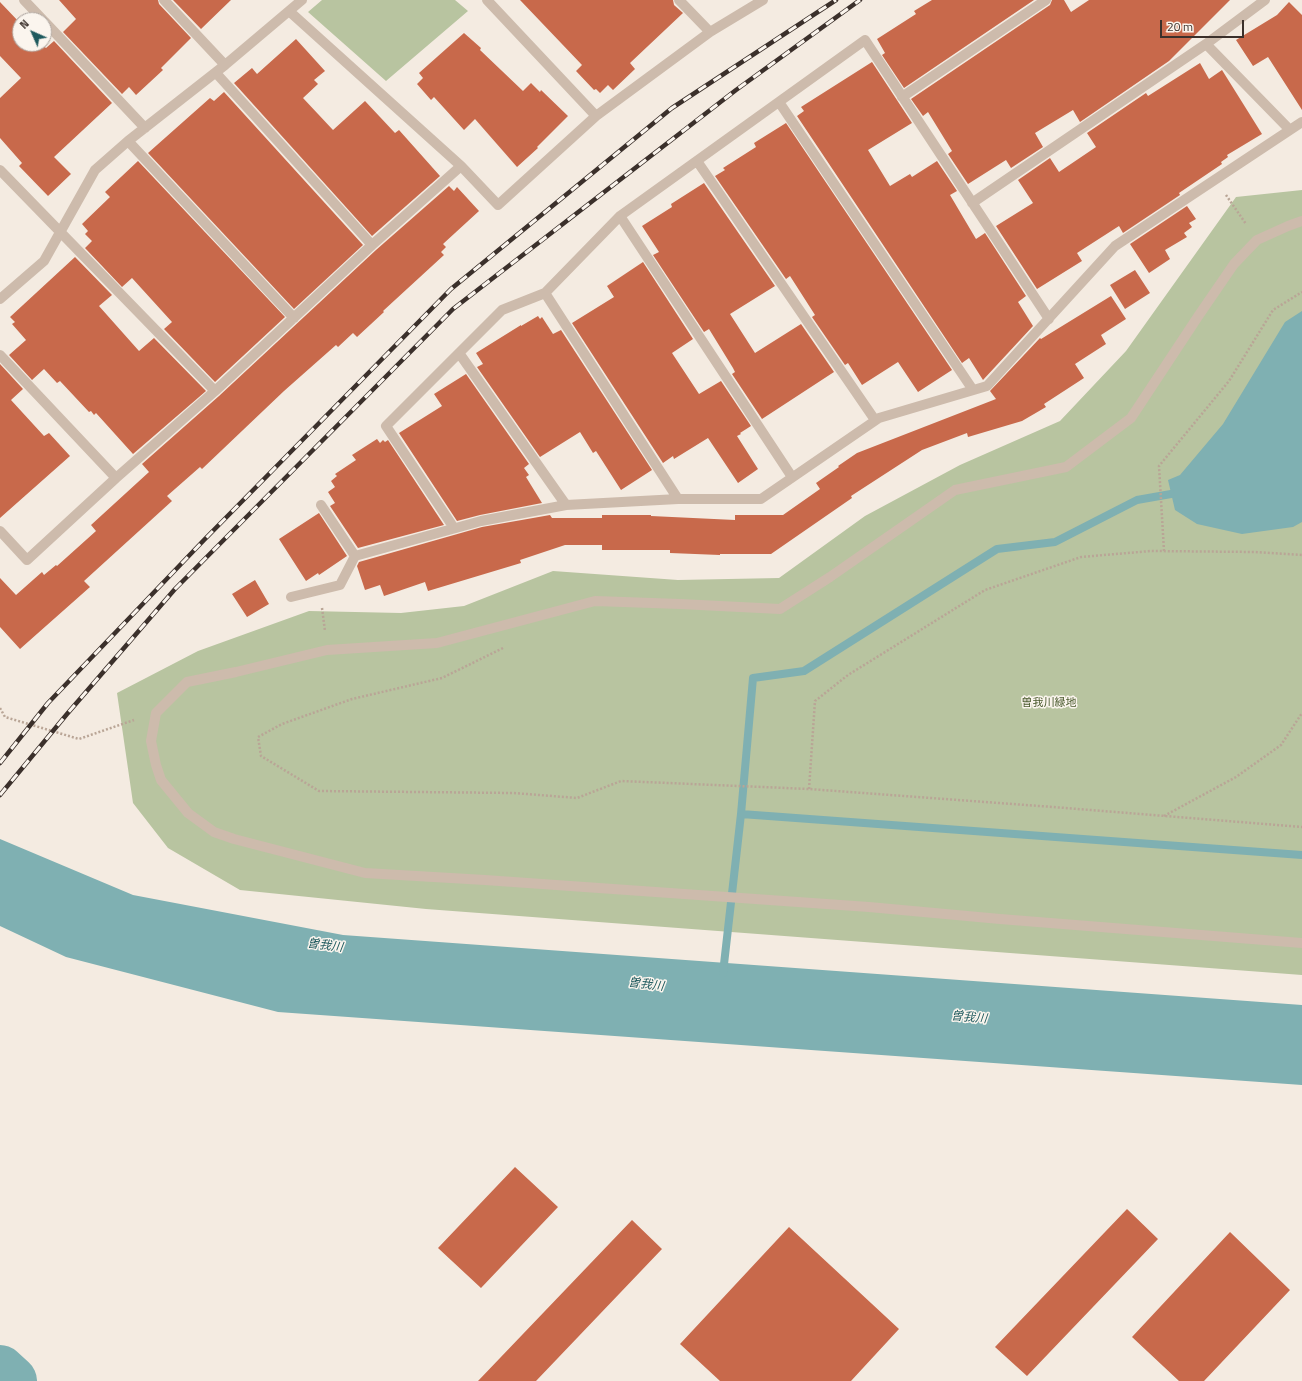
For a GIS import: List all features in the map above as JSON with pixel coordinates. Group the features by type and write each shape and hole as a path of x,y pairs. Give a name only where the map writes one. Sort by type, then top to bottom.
{"street":[{"path":"24,0 35,12"},
{"path":"164,0 225,65"},
{"path":"0,299 44,260 95,170 128,141 225,65 302,0"},
{"path":"487,0 596,116"},
{"path":"679,0 710,32"},
{"path":"289,11 461,166 498,205 596,116 710,32 762,0"},
{"path":"902,96 1046,0"},
{"path":"972,203 1206,44 1266,0"},
{"path":"52,29 145,128"},
{"path":"454,528 386,426 502,310 546,293 620,216 865,40 1049,319"},
{"path":"1206,44 1290,130"},
{"path":"216,72 372,245"},
{"path":"779,102 973,390"},
{"path":"291,597 340,585 355,556 481,521 566,505 678,499 761,498 879,418 987,386 1115,246 1302,122"},
{"path":"128,141 294,318"},
{"path":"697,162 875,420"},
{"path":"0,530 27,560 294,318 372,245 461,166"},
{"path":"0,170 214,391"},
{"path":"620,216 792,477"},
{"path":"1302,221 1257,240 1230,270 1194,321 1131,418 1066,467 955,490 830,577 780,609 596,601 437,643 326,650 236,672 187,682 156,713 151,741 156,765 162,780 188,813 214,832 234,839 365,873 860,906 1302,943"},
{"path":"546,293 678,499"},
{"path":"459,353 566,505"},
{"path":"0,355 116,478"},
{"path":"321,505 355,556"}],"path":[{"path":"1216,180 1257,240"},
{"path":"1164,551 1160,466 1229,381 1273,310 1302,292"},
{"path":"809,789 815,701 848,675 985,590 1081,556 1151,551 1255,552 1302,555"},
{"path":"320,590 326,650"},
{"path":"506,646 442,678 352,699 282,724 258,737 261,756 320,791 514,793 577,798 621,781 809,789 1302,827"},
{"path":"0,708 5,717 79,738 156,713"},
{"path":"1163,816 1236,777 1281,744 1302,712"}],"green space":[{"path":"322,0 455,0 468,11 386,81 308,12"},
{"name":"曽我川緑地","path":"1302,190 1302,975 426,909 240,890 168,848 133,803 117,693 198,651 309,611 401,613 464,606 553,571 678,580 779,578 865,516 960,465 1060,421 1126,351 1236,197"}],"water":[{"path":"1302,311 1302,522 1293,527 1242,534 1197,524 1175,510 1168,480 1180,475 1223,424 1285,322"},
{"name":"曽我川","path":"0,839 133,895 343,935 1302,1005 1302,1085 278,1012 66,957 0,926"}],"building":[{"path":"59,0 158,0 159,4 191,38 161,68 163,70 136,95 129,87 122,94 63,32 76,19"},
{"path":"173,0 231,0 201,29"},
{"path":"520,0 673,0 674,5 683,13 630,63 635,69 613,90 608,85 600,93 596,89 594,90 576,71 582,65"},
{"path":"932,0 1034,0 904,88 882,55 885,53 877,39 916,14 914,11"},
{"path":"1052,0 1064,0 1071,12 1089,0 1230,0 1169,61 1080,122 1073,110 1035,133 1043,147 1011,168 1006,160 968,184 948,154 952,151 928,112 923,116 911,99 1050,5"},
{"path":"0,2 12,15 12,52 52,52 52,43 54,41 112,103 54,157 71,174 48,196 19,166 22,163 0,138 0,98 21,78 0,56"},
{"path":"1289,2 1302,15 1302,110 1268,57 1253,66 1236,40 1277,15"},
{"path":"464,33 481,48 480,50 523,91 531,83 540,92 541,90 568,116 537,147 538,148 517,167 475,119 464,130 434,97 431,100 417,84 423,78 419,73"},
{"path":"296,39 325,71 314,80 318,84 303,98 333,130 365,101 395,133 399,130 440,176 372,236 234,83 252,68 257,74"},
{"path":"872,62 912,123 868,150 890,186 910,174 912,177 937,161 957,191 950,195 976,239 985,233 1026,296 1018,302 1033,326 983,380 969,358 962,363 797,116 804,111 801,107"},
{"path":"1200,63 1209,79 1222,70 1262,134 1227,155 1228,157 1221,162 1222,164 1179,193 1180,195 1123,233 1119,226 1077,253 1082,261 1037,289 996,226 1033,203 1018,180 1050,158 1059,172 1096,147 1087,133 1146,93 1148,96"},
{"path":"224,92 363,245 294,309 148,153 210,98 214,101"},
{"path":"786,123 952,370 918,392 898,362 862,385 848,363 845,365 812,317 815,315 790,276 786,279 715,176 725,170 723,168 756,147 754,143"},
{"path":"138,161 285,317 215,382 164,329 172,322 132,278 122,287 85,248 92,241 85,234 88,231 82,224 110,197 105,192"},
{"path":"704,183 775,286 730,314 755,353 801,324 834,372 762,419 732,374 735,372 733,368 709,329 704,332 653,255 659,252 642,226 672,207 671,204"},
{"path":"449,186 454,191 457,187 479,211 443,244 446,247 441,252 444,255 357,337 353,333 338,347 336,345 284,391 202,469 200,467 167,496 172,501 84,581 90,587 20,649 0,627 0,578 16,595 42,572 44,575 56,565 57,566 96,531 91,525 149,472 142,464 219,396 376,250"},
{"path":"1187,206 1196,219 1189,223 1192,227 1184,233 1187,237 1165,250 1170,259 1149,273 1130,244"},
{"path":"75,257 112,295 99,306 139,351 154,338 206,391 133,454 96,413 94,415 91,411 89,412 60,381 57,383 44,369 32,380 9,355 26,340 12,324 15,322 10,317"},
{"path":"643,262 693,339 672,353 699,394 721,381 751,426 737,436 758,469 738,483 708,438 674,459 673,456 663,463 572,323 614,297 607,286"},
{"path":"1135,270 1150,293 1125,309 1110,285"},
{"path":"1111,296 1126,319 1101,335 1106,344 1075,364 1084,378 1044,404 1046,407 1022,421 968,437 967,433 922,450 851,496 852,498 771,554 720,555 670,553 670,550 602,550 602,545 565,545 520,560 521,563 428,591 425,582 384,596 380,585 365,590 357,566 359,562 482,527 550,515 552,518 602,518 602,515 651,515 735,520 735,515 783,515 820,489 816,483 857,453 996,399 990,391 1040,338 1041,339"},
{"path":"538,316 540,319 542,317 553,334 561,330 652,470 621,490 596,451 593,453 580,432 540,457 477,367 483,364 476,353"},
{"path":"0,364 23,389 11,400 44,436 49,433 70,456 0,518"},
{"path":"466,374 529,464 524,468 529,475 526,477 542,503 457,521 399,433 442,406 434,394"},
{"path":"377,439 380,443 383,440 385,442 388,440 444,525 358,548 330,506 335,503 328,492 335,487 331,481 337,476 335,474 356,460 352,455"},
{"path":"319,513 347,556 319,575 318,573 306,581 279,539"},
{"path":"255,580 269,604 247,617 232,594"},
{"path":"515,1167 558,1207 481,1288 438,1248"},
{"path":"1127,1209 1158,1239 1027,1376 995,1347"},
{"path":"632,1220 662,1249 536,1381 478,1381"},
{"path":"789,1227 899,1329 851,1381 720,1381 680,1344"},
{"path":"1230,1232 1290,1290 1204,1381 1179,1381 1132,1337"}],"waterway":[{"path":"1171,494 1137,500 1055,542 997,549 804,671 753,678 741,814 1302,855"},
{"path":"723,973 741,814"},
{"path":"0,1370 12,1381"}],"railway":[{"path":"0,763 48,703 204,540 451,289 672,108 836,0"},
{"path":"0,795 67,714 175,589 453,309 736,90 860,0"}]}
